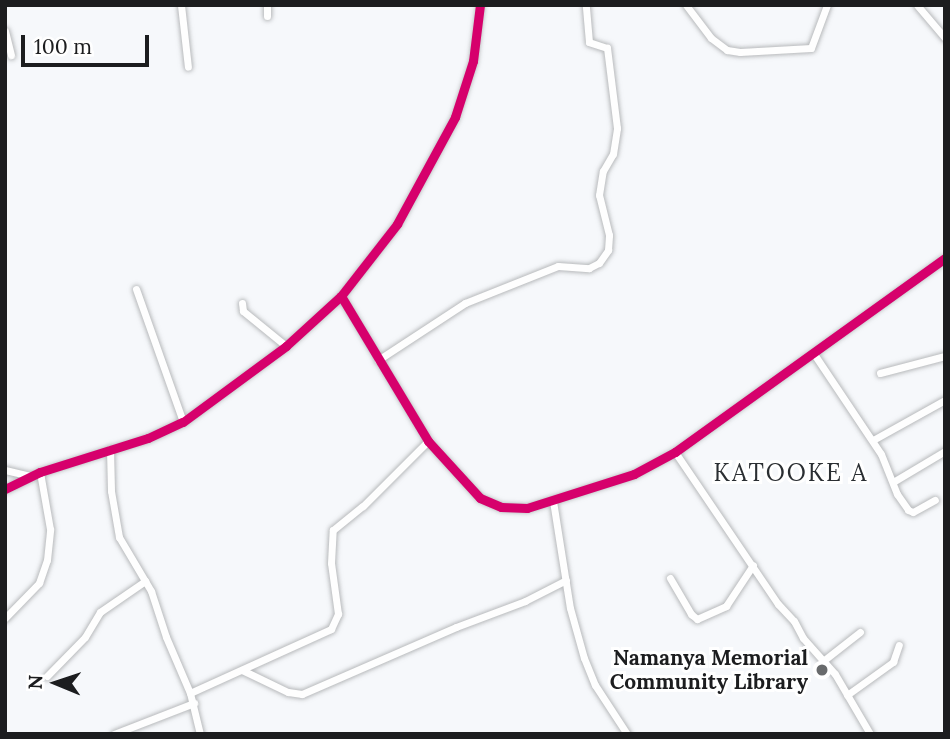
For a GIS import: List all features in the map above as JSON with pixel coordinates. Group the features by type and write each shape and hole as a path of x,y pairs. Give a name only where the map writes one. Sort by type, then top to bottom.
{"street":[{"path":"181,5 188,67"},
{"path":"267,5 267,16"},
{"path":"5,489 36,474 148,438 183,422 286,346 341,296 397,224 455,117 473,61 480,5"},
{"path":"378,360 465,303 558,266 589,268 599,263 608,250 609,235 599,195 603,171 613,154 617,128 607,48 589,42 586,5"},
{"path":"687,5 711,38 727,50 740,52 811,48 827,5"},
{"path":"917,5 945,38"},
{"path":"5,31 11,55"},
{"path":"341,296 428,441 480,498 501,507 527,508 634,474 676,452 814,354 865,313 945,258"},
{"path":"136,289 183,422"},
{"path":"242,303 243,311 286,346"},
{"path":"814,354 873,440 897,494 910,512 935,500"},
{"path":"880,373 945,356"},
{"path":"873,440 945,400"},
{"path":"190,693 331,629 338,614 331,563 333,530 363,506 428,441"},
{"path":"110,449 111,491 119,537 145,581 194,703 200,734"},
{"path":"893,482 945,451"},
{"path":"676,452 794,621 803,638 835,674 870,734"},
{"path":"5,470 36,474"},
{"path":"5,618 39,583 47,560 50,529 36,474"},
{"path":"553,500 570,608 584,658 595,685 627,734"},
{"path":"670,578 691,614 697,619 726,606 753,565"},
{"path":"242,670 288,692 302,694 411,650 456,627 525,601 566,580"},
{"path":"47,676 85,637 100,612 145,581"},
{"path":"823,661 860,632"},
{"path":"847,695 893,662 899,645"},
{"path":"114,734 134,731 194,703"}],"cycle path":[{"path":"5,489 40,472 148,438 183,422 286,346 341,296 397,224 455,117 473,61 480,5"},
{"path":"341,296 428,441 480,498 501,507 527,508 634,474 675,452 945,258"}],"place":[{"name":"Namanya Memorial Community Library","path":"822,670"}],"district":[{"name":"KATOOKE A","path":"791,473"}]}
